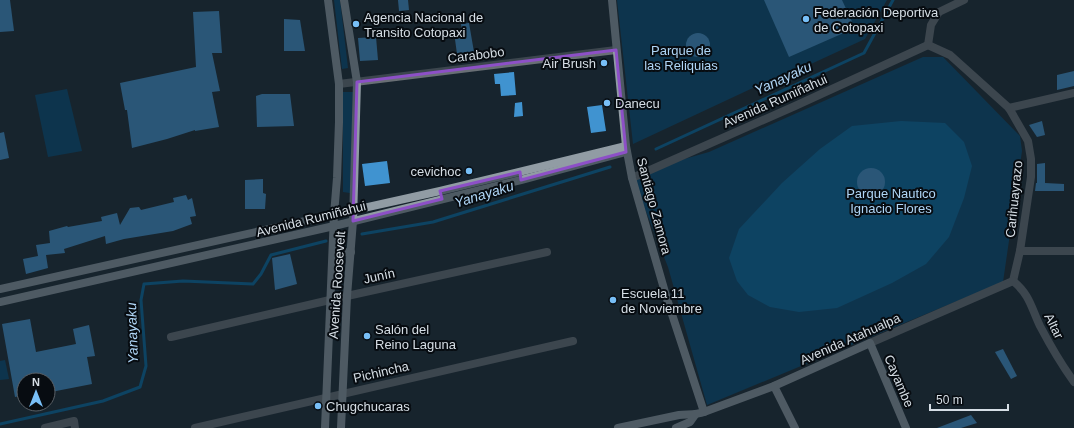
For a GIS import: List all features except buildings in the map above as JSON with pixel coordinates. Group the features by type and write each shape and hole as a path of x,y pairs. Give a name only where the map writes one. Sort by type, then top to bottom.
{"street":[{"name":"Avenida Roosevelt","path":"325,428 334,215 337,178 339,84 328,0"},
{"name":"Avenida Roosevelt","path":"341,428 347,296 353,221 357,82 344,0"},
{"name":"Santiago Zamora","path":"612,0 626,150 631,176 667,299 704,412"},
{"path":"928,45 931,25 939,12 964,0"},
{"name":"Carihuayrazo","path":"928,45 950,55 1009,108 1028,141 1031,160 1031,177 1020,251 1013,281"},
{"name":"Avenida Rumiñahui","path":"631,176 795,106 928,45"},
{"name":"Carabobo","path":"339,84 616,50"},
{"path":"1009,108 1074,93"},
{"name":"Avenida Rumiñahui","path":"0,302 334,226 441,195 626,150"},
{"name":"Avenida Rumiñahui","path":"0,289 353,210 441,195"},
{"path":"243,235 246,247"},
{"path":"1020,251 1074,251"},
{"path":"333,253 351,252"},
{"name":"Junín","path":"170,337 547,252"},
{"path":"156,254 159,266"},
{"path":"82,270 84,283"},
{"name":"Avenida Atahualpa","path":"618,428 688,414 695,415 774,386 1013,281"},
{"name":"Altar","path":"1013,281 1026,295 1051,346 1074,382"},
{"name":"Pichincha","path":"195,428 573,341"},
{"name":"Cayambe","path":"870,343 906,428"},
{"path":"774,386 795,428"},
{"name":"Avenida Atahualpa","path":"676,428 690,422 695,415"},
{"path":"45,428 74,422 75,428"}],"highlighted area":[{"path":"616,50 626,152 521,180 520,172 440,191 442,199 353,221 357,82"}],"green space":[{"path":"334,0 340,0 348,68 342,69"},
{"name":"Parque de las Reliquias","path":"617,0 887,0 865,39 785,76 783,74 633,144"},
{"name":"Parque Nautico Ignacio Flores","path":"923,57 943,57 1020,136 1022,151 1003,282 707,405 668,267 631,174 709,152"},
{"path":"67,89 82,151 48,157 35,95"},
{"path":"343,92 353,92 350,193 343,192"},
{"path":"5,360 9,379 0,380 0,361"}],"shaded area":[{"name":"Parque Nautico Ignacio Flores","path":"901,121 945,123 964,142 972,166 964,198 949,237 926,264 892,283 837,308 799,312 770,307 748,295 737,281 729,258 739,229 782,183 820,149 852,126"}],"waterway":[{"name":"Yanayaku","path":"656,149 864,53 893,0"},
{"name":"Yanayaku","path":"362,234 433,222 610,167"},
{"name":"Yanayaku","path":"0,424 103,401 140,387 146,366 141,300 144,284 183,281 253,284 261,274 271,255 326,241"}],"place":[{"name":"Federación Deportiva de Cotopaxi","path":"806,19"},
{"name":"Agencia Nacional de Transito Cotopaxi","path":"356,24"},
{"name":"Air Brush","path":"604,63"},
{"name":"Danecu","path":"607,103"},
{"name":"cevichoc","path":"469,171"},
{"name":"Escuela 11 de Noviembre","path":"613,300"},
{"name":"Salón del Reino Laguna","path":"367,336"},
{"name":"Chugchucaras","path":"318,406"}]}
